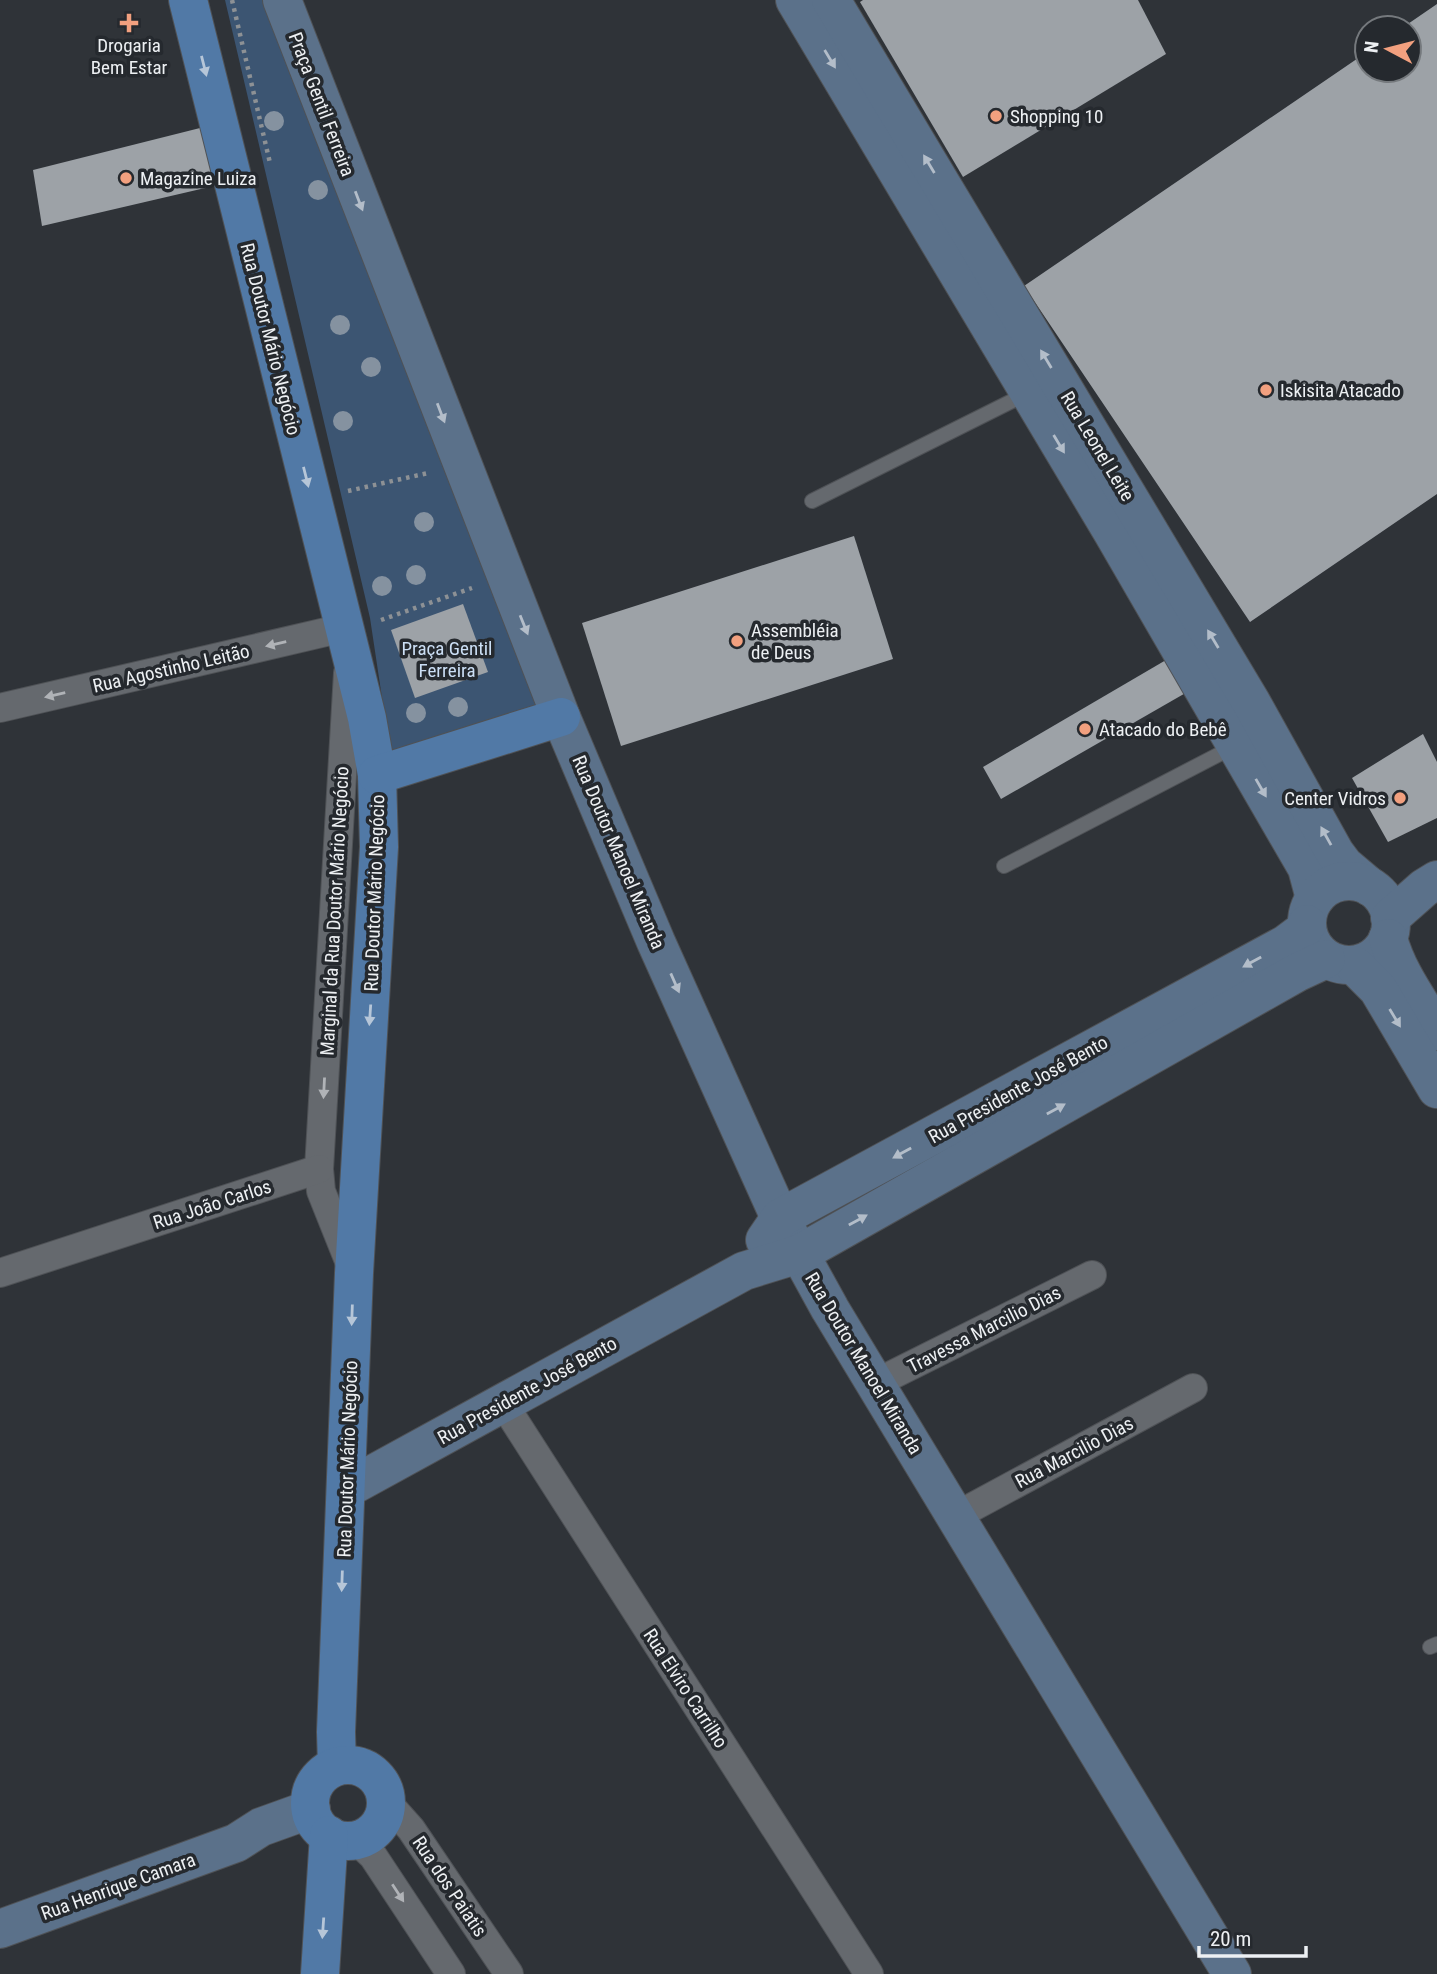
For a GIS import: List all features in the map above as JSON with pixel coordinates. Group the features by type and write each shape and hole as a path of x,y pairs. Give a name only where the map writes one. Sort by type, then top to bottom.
{"main road":[{"name":"Rua Doutor Mário Negócio","path":"188,0 367,718 377,775 379,847 354,1273 336,1732 337,1766"},
{"path":"377,775 561,717"},
{"path":"320,1974 329,1828 312,1793 318,1779 337,1766 359,1766 372,1774 381,1785 386,1801 384,1817 379,1826 329,1828"}],"street":[{"name":"Praça Gentil Ferreira","path":"282,0 561,717"},
{"name":"Rua Leonel Leite","path":"816,5 1127,526 1236,745 1307,868 1311,911"},
{"name":"Rua Leonel Leite","path":"974,269 1029,392 1251,702 1335,853 1382,910"},
{"name":"Rua Agostinho Leitão","path":"0,708 346,640"},
{"name":"Marginal da Rua Doutor Mário Negócio","path":"319,1169 346,640"},
{"name":"Rua Doutor Manoel Miranda","path":"561,717 656,942 780,1218 799,1254 1232,1974"},
{"path":"1437,1031 1392,953 1382,910 1354,881 1336,883 1321,891 1311,911 1312,944 1378,989 1437,1089"},
{"path":"1382,910 1430,884"},
{"path":"1340,962 1375,956 1382,910"},
{"name":"Rua Presidente José Bento","path":"744,1271 780,1218 1286,944 1302,932 1311,911"},
{"name":"Rua Presidente José Bento","path":"346,1489 744,1271 799,1254 1298,972 1340,962"},
{"path":"319,1169 321,1191 354,1273"},
{"name":"Rua João Carlos","path":"0,1273 319,1169"},
{"name":"Travessa Marcilio Dias","path":"876,1383 1092,1275"},
{"name":"Rua Marcilio Dias","path":"956,1516 1192,1388"},
{"name":"Rua Elviro Carrilho","path":"503,1403 869,1974"},
{"name":"Rua dos Paiatis","path":"386,1801 411,1829 509,1974"},
{"name":"Rua Henrique Camara","path":"0,1929 236,1843 261,1827 329,1828"},
{"path":"329,1828 373,1856 451,1974"}],"lane":[{"path":"812,501 1029,392"},
{"path":"1004,866 1236,745"}],"path":[{"path":"232,0 273,173"},
{"path":"344,478 347,492 436,472"},
{"path":"375,608 377,622 479,586"}],"green space":[{"name":"Praça Gentil Ferreira","path":"225,0 272,0 542,710 390,751 370,618"}],"building":[{"name":"Shopping 10","path":"1138,0 1166,54 963,177 860,2"},
{"name":"Iskisita Atacado","path":"1437,4 1437,494 1250,622 1024,286 1353,62 1353,84 1423,84 1422,14"},
{"name":"Magazine Luiza","path":"208,126 218,185 42,226 33,170"},
{"name":"Assembléia de Deus","path":"854,536 893,659 621,746 582,623"},
{"path":"463,604 488,672 415,698 391,630"},
{"name":"Atacado do Bebê","path":"1166,660 1189,691 1001,799 983,767"},
{"name":"Center Vidros","path":"1423,734 1437,762 1437,818 1388,842 1352,778"}],"place":[{"name":"Drogaria Bem Estar","path":"129,23"},
{"name":"Shopping 10","path":"996,116"},
{"name":"Magazine Luiza","path":"126,178"},
{"name":"Iskisita Atacado","path":"1266,390"},
{"name":"Assembléia de Deus","path":"737,641"},
{"name":"Atacado do Bebê","path":"1085,729"},
{"name":"Center Vidros","path":"1400,798"}]}
